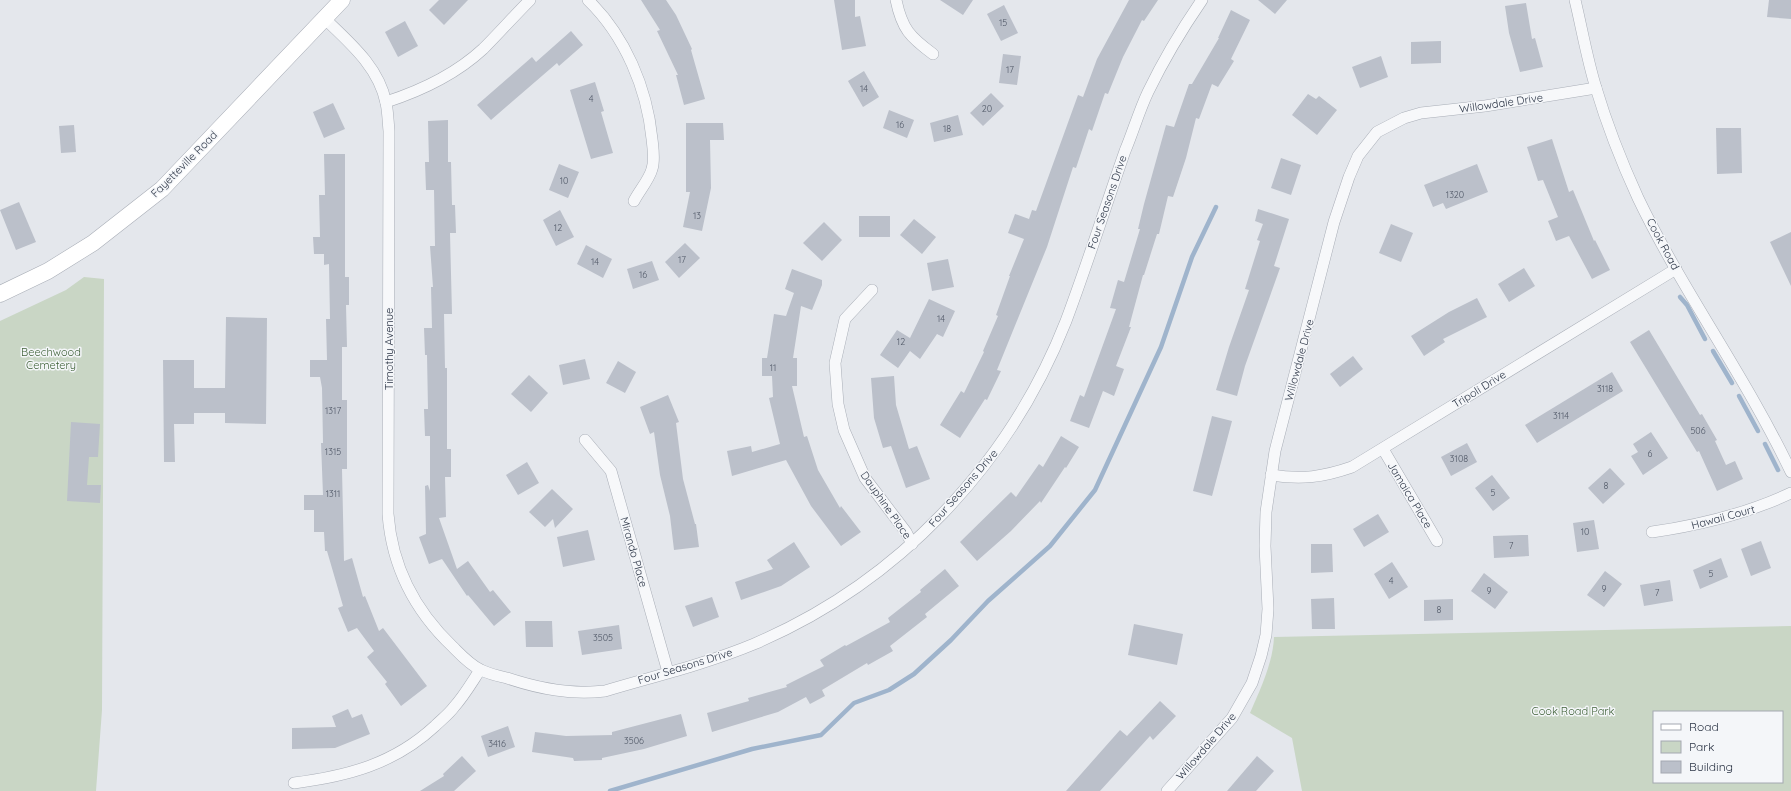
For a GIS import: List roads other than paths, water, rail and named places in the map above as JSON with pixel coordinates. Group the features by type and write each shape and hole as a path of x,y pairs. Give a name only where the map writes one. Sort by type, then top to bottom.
{"main road":[{"name":"Fayetteville Road","path":"0,294 48,271 93,243 162,189 342,0"}],"street":[{"path":"386,102 411,94 438,80 468,61 482,49 530,0"},
{"path":"588,0 624,48 642,91 650,122 654,154 652,169 634,201"},
{"path":"896,0 902,22 911,38 933,54"},
{"name":"Four Seasons Drive","path":"480,670 526,685 574,693 605,691 752,645 790,627 878,572 912,544 940,518 965,490 1002,441 1028,402 1065,322 1108,199 1148,92 1202,0"},
{"name":"Cook Road","path":"1575,0 1596,88 1610,130 1638,198 1676,269 1746,387 1791,472"},
{"name":"Timothy Avenue","path":"324,18 355,48 367,63 378,80 386,102 389,131 388,514 394,554 403,579 423,615 450,644 480,670"},
{"name":"Willowdale Drive","path":"1167,791 1232,718 1252,683 1261,656 1266,635 1268,609 1265,546 1266,512 1275,451 1334,222 1349,177 1358,156 1377,132 1391,123 1421,113 1485,106 1596,88"},
{"name":"Tripoli Drive","path":"1271,475 1300,478 1327,476 1352,467 1676,269"},
{"name":"Dauphine Place","path":"872,290 845,319 836,364 838,404 844,430 865,478 906,532 912,544"},
{"name":"Mirando Place","path":"585,440 611,471 668,672"},
{"name":"Jamaica Place","path":"1383,449 1437,541"},
{"name":"Hawaii Court","path":"1652,532 1718,520 1772,502 1791,493"},
{"path":"294,783 324,779 350,773 400,753 426,734 454,708 480,670"}],"waterway":[{"path":"610,791 752,749 821,735 854,703 889,690 914,674 951,640 988,601 1050,546 1095,490 1161,347 1192,257 1216,207"},
{"path":"1680,297 1687,305 1705,339"},
{"path":"1713,351 1732,383"},
{"path":"1739,396 1758,431"},
{"path":"1765,444 1778,470"}],"park label":[{"name":"Beechwood Cemetery","path":"51,358"},
{"name":"Cook Road Park","path":"1573,711"}]}
